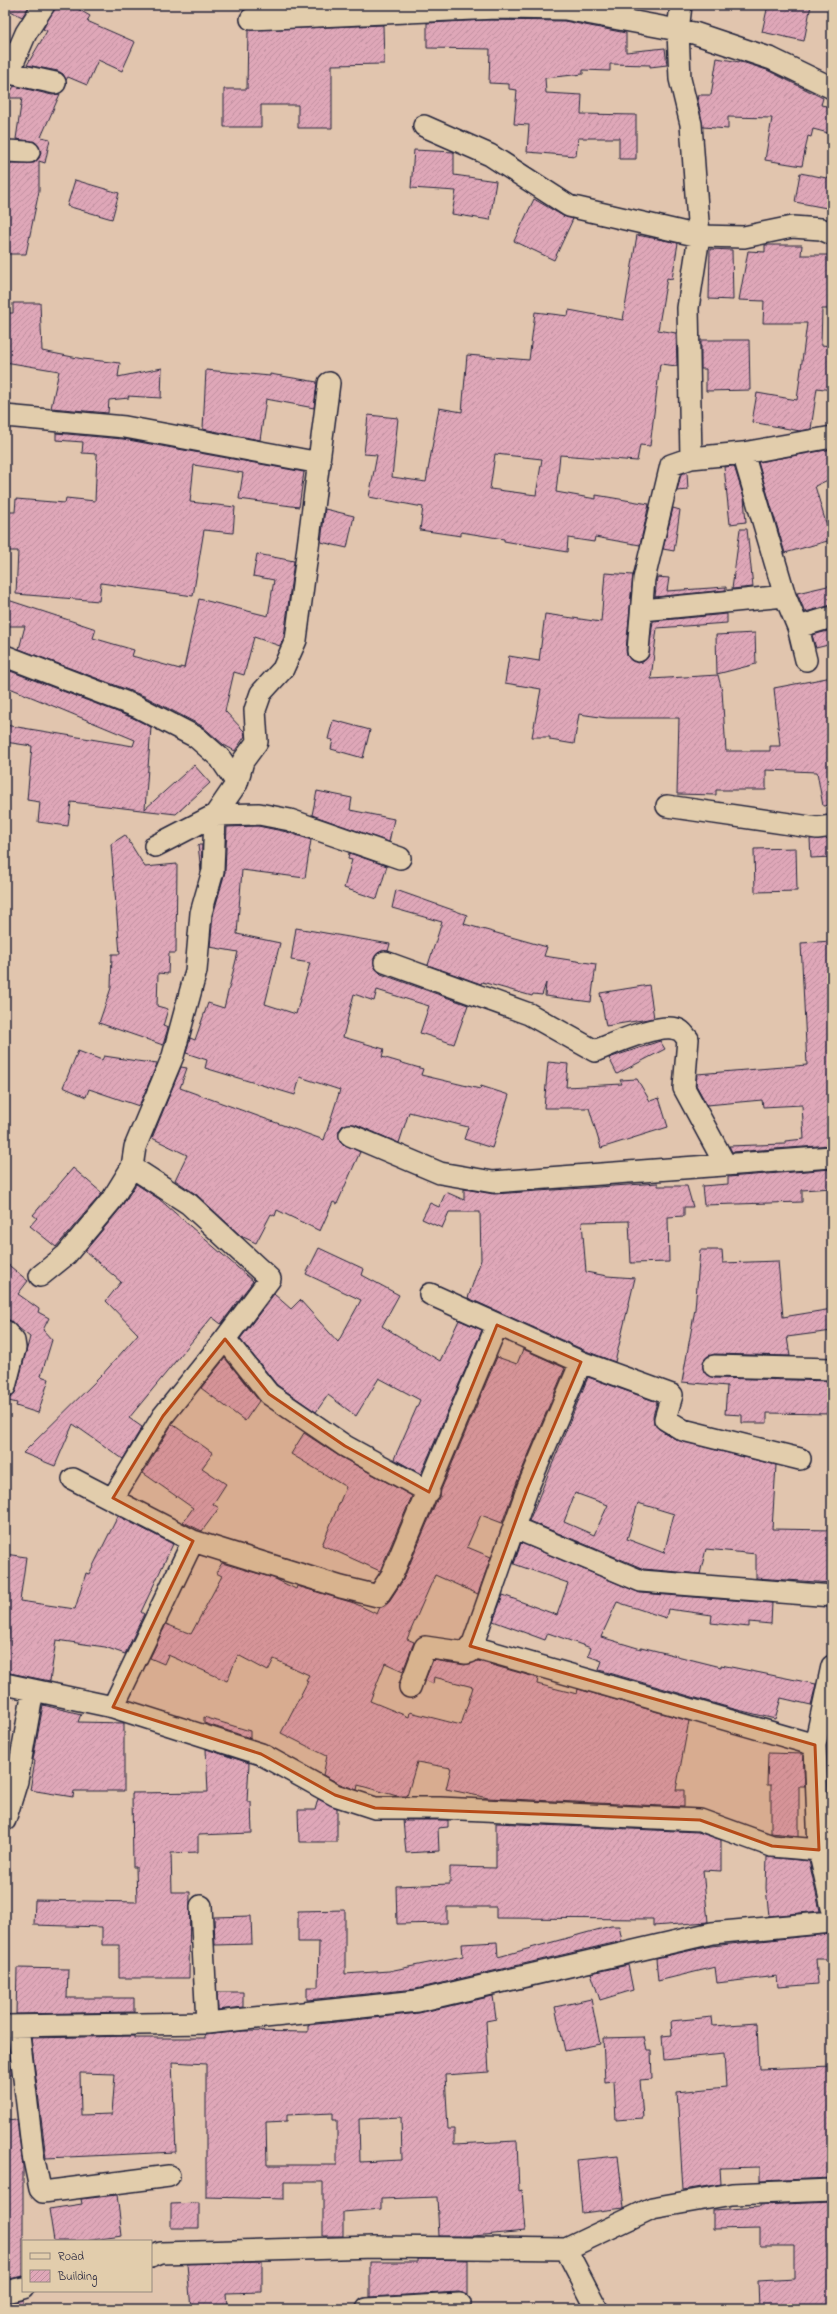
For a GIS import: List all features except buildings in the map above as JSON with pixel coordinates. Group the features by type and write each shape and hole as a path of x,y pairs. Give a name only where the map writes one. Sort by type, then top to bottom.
{"street":[{"path":"44,5 26,33 7,72 55,83"},
{"path":"681,5 678,31 680,79 691,124 699,236 688,308 691,458"},
{"path":"250,19 496,8 565,9 694,33 772,59 832,88"},
{"path":"424,126 490,155 570,206 699,236 744,237 792,227 822,229 832,234"},
{"path":"5,151 29,152"},
{"path":"40,1276 71,1249 111,1201 132,1167 135,1147 173,1056 196,972 201,913 213,871 214,815 237,783 243,761 257,742 255,710 261,693 283,669 296,640 320,463 329,383"},
{"path":"5,416 125,427 320,463"},
{"path":"638,651 643,610 644,579 671,465 691,458 743,453 832,437"},
{"path":"743,453 785,596 798,627 806,660"},
{"path":"643,610 785,596"},
{"path":"798,627 832,617"},
{"path":"5,656 138,707 196,737 220,758 237,783"},
{"path":"667,806 817,828 832,826"},
{"path":"155,846 214,815 259,814 290,820 400,858"},
{"path":"385,962 529,1014 595,1051 630,1038 664,1028 679,1030 688,1039 684,1088 725,1164"},
{"path":"350,1135 440,1173 493,1182 832,1157"},
{"path":"113,1498 163,1416 225,1339 270,1279 189,1204 132,1167"},
{"path":"430,1294 581,1362 672,1395 665,1420 683,1430 800,1459"},
{"path":"73,1479 113,1498 192,1541 341,1587 378,1596 392,1575 429,1492 498,1325"},
{"path":"5,1331 14,1341 15,1348 5,1387"},
{"path":"225,1339 269,1394 345,1446 429,1492"},
{"path":"410,1688 425,1646 466,1653 470,1652 470,1646 515,1528 528,1487 581,1362"},
{"path":"714,1366 832,1369"},
{"path":"515,1528 642,1581 832,1596"},
{"path":"113,1707 192,1541"},
{"path":"470,1646 815,1745"},
{"path":"832,1666 815,1745 819,1850 832,1908"},
{"path":"5,1684 113,1707 261,1754 335,1795 376,1808 440,1808 700,1820 772,1846 819,1850"},
{"path":"5,1820 11,1782 33,1690"},
{"path":"202,1906 206,2023"},
{"path":"169,2176 43,2192 40,2189 33,2155 12,2026 206,2023 418,2001 712,1932 832,1922"},
{"path":"152,2257 161,2253 284,2248 566,2249 652,2208 732,2194 832,2190"},
{"path":"566,2249 597,2309"},
{"path":"5,2292 22,2288"},
{"path":"367,2309 460,2304"}],"highlighted area":[{"path":"497,1325 581,1362 528,1487 470,1646 815,1745 819,1850 772,1846 700,1820 375,1808 335,1795 261,1754 113,1707 193,1541 113,1498 163,1416 225,1339 269,1394 345,1446 429,1492"}]}
